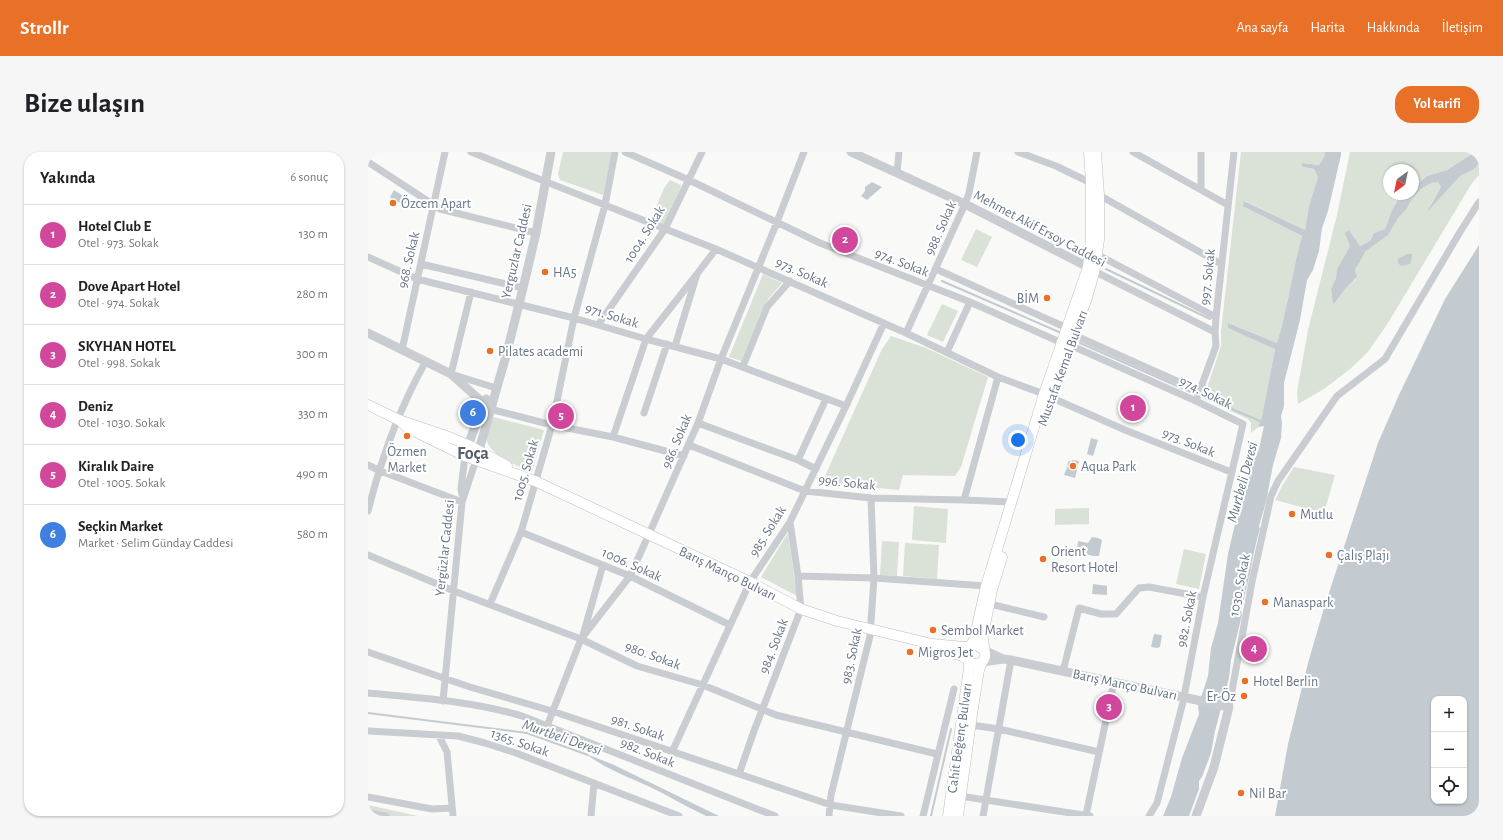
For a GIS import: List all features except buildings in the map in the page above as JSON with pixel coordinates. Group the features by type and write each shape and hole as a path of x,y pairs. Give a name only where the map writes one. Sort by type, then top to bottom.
{"main road":[{"name":"Mustafa Kemal Bulvarı","path":"1089,152 1091,183 1091,270"},
{"name":"Mustafa Kemal Bulvarı","path":"971,646 974,640 986,586 1011,502 1091,270 1098,255 1099,196 1096,152"},
{"name":"Mustafa Kemal Bulvarı","path":"984,650 982,642 992,590 1047,395"},
{"name":"Barış Manço Bulvarı","path":"368,405 399,420 468,445 478,455 750,582 801,609 837,621 932,644 964,647 971,646"},
{"name":"Barış Manço Bulvarı","path":"399,420 408,428 465,456 478,455"},
{"name":"Barış Manço Bulvarı","path":"932,644 944,651 968,660"},
{"path":"978,645 984,650 985,655 982,662 974,664 968,660 966,652 971,646 978,645"},
{"name":"Cahit Beğenç Bulvarı","path":"948,816 966,697 969,668 968,660"},
{"name":"Cahit Beğenç Bulvarı","path":"958,816 979,670 982,662"}],"street":[{"name":"968. Sokak","path":"402,350 445,152"},
{"name":"973. Sokak","path":"471,152 487,155 546,181 716,249 884,323 998,377 1047,395 1139,436 1231,472"},
{"name":"Yerguzlar Caddesi","path":"506,356 536,233 551,152"},
{"name":"1005. Sokak","path":"490,604 521,532 534,481 552,425 574,318 605,205 615,152"},
{"name":"974. Sokak","path":"625,152 689,180 820,243 928,286 1068,338 1243,424"},
{"name":"1004. Sokak","path":"598,325 665,229 702,152"},
{"name":"986. Sokak","path":"547,726 581,639 630,576 689,445 721,359 804,152"},
{"name":"Mehmet Akif Ersoy Caddesi","path":"851,152 965,204 1214,332"},
{"path":"897,173 899,152"},
{"name":"988. Sokak","path":"906,333 965,204 969,193 978,152"},
{"path":"1018,152 1056,166 1091,183"},
{"path":"1133,152 1146,156 1228,205"},
{"path":"1201,152 1202,189"},
{"name":"997. Sokak","path":"1196,401 1216,346 1214,332 1234,152"},
{"path":"368,162 440,209 536,233"},
{"path":"1099,196 1221,264"},
{"name":"1030. Sokak","path":"1229,707 1254,574 1271,496 1285,471 1337,396 1385,359 1479,202"},
{"path":"613,437 646,339 716,249"},
{"path":"1098,255 1216,316"},
{"name":"971. Sokak","path":"368,257 417,279 574,318 721,359 846,406"},
{"path":"421,264 523,288"},
{"path":"936,269 1068,338 1199,391"},
{"path":"644,413 697,274"},
{"path":"743,366 767,307 790,281"},
{"path":"451,374 471,292"},
{"path":"947,352 970,302"},
{"name":"985. Sokak","path":"672,752 750,582 790,522 884,323"},
{"path":"368,333 451,374 494,387"},
{"name":"Yergüzlar Caddesi","path":"443,701 462,500 478,455 487,407 506,356"},
{"path":"368,511 378,470 399,420 404,403 426,361"},
{"path":"451,374 487,407 552,425 613,437 684,456"},
{"path":"964,500 998,377"},
{"path":"798,460 826,399"},
{"path":"368,465 462,500 461,489 465,456 468,445 487,407"},
{"path":"698,423 798,460 816,469"},
{"name":"982. Sokak","path":"1149,816 1157,803 1184,697 1203,597 1243,424"},
{"name":"996. Sokak","path":"689,445 805,491 872,498 1011,502"},
{"name":"983. Sokak","path":"829,816 831,795 870,629 874,578 872,498"},
{"name":"984. Sokak","path":"739,774 801,609 790,522"},
{"name":"1006. Sokak","path":"521,532 630,576 730,625"},
{"name":"980. Sokak","path":"368,555 454,591 581,639 637,666 702,685 762,711 846,733 937,754"},
{"path":"581,639 603,565"},
{"path":"798,576 874,578 986,586"},
{"path":"1063,671 1079,608 1101,614 1116,614 1139,588 1149,587 1203,597"},
{"path":"990,604 1044,617"},
{"name":"Barış Manço Bulvarı","path":"984,650 1007,659 1229,707"},
{"name":"981. Sokak","path":"368,652 445,677 470,687 552,711 831,805 901,816"},
{"path":"983,816 999,729 1007,659"},
{"name":"Barış Manço Bulvarı","path":"982,662 1007,659"},
{"path":"960,796 1088,816 1098,752 1114,682"},
{"path":"923,816 954,689"},
{"name":"982. Sokak","path":"368,693 485,706 522,716 775,816"},
{"path":"1196,816 1214,767 1229,707"},
{"path":"971,725 999,729 1098,752"},
{"name":"1365. Sokak","path":"368,732 458,736 485,743 679,816"},
{"path":"368,797 453,812 447,752 439,736"},
{"path":"591,816 594,783"},
{"path":"368,813 386,816"}],"shaded area":[{"path":"563,152 612,152 603,195 560,180 558,174"},
{"path":"1241,152 1325,152 1319,165 1304,163 1304,167 1314,169 1318,177 1309,206 1305,230 1245,201 1244,206 1302,236 1277,343 1228,323 1228,328 1275,348 1262,416 1258,427 1251,433 1251,423 1248,419 1206,400 1204,397 1221,346 1221,331"},
{"path":"1325,152 1341,152 1341,155 1328,211 1322,228 1319,251 1313,270 1307,280 1300,320 1284,383 1284,406 1281,416 1281,438 1273,465 1266,502 1259,526 1260,529 1241,611 1242,615 1231,660 1229,678 1215,731 1211,753 1199,781 1199,789 1189,816 1163,816 1171,797 1182,758 1199,714 1198,707 1208,676 1211,648 1218,623 1228,554 1235,524 1248,488 1248,476 1259,449 1264,426 1258,427 1262,416 1275,349 1228,328 1228,323 1277,343 1302,236 1243,206 1244,201 1305,230 1309,206 1318,177 1314,169 1301,165 1303,163 1319,165"},
{"path":"1350,152 1475,152 1447,170 1427,176 1419,183 1419,164 1383,164 1383,200 1399,200 1395,203 1385,229 1374,233 1370,241 1360,246 1349,230 1350,246 1337,269 1336,278 1331,289 1333,305 1346,288 1357,278 1355,270 1366,251 1388,235 1411,200 1419,200 1419,191 1421,189 1431,183 1438,182 1441,187 1430,206 1460,176 1473,170 1479,164 1479,175 1472,183 1388,323 1368,352 1350,369 1324,389 1298,404 1297,392 1308,330 1337,215"},
{"path":"1475,152 1479,152 1479,164 1473,170 1460,176 1427,212 1441,187 1438,182 1431,183 1419,191 1419,183 1427,176 1447,170"},
{"path":"670,180 681,185 664,225 651,220 664,188"},
{"path":"872,182 882,187 867,200 861,196 865,191 865,187"},
{"path":"394,190 408,199 404,206 398,202 396,203 390,197"},
{"path":"1411,200 1388,235 1366,251 1355,270 1357,277 1333,305 1331,289 1336,278 1337,269 1350,246 1345,233 1349,230 1360,246 1370,241 1374,233 1385,229 1397,201"},
{"path":"976,229 992,237 977,267 961,260"},
{"path":"1479,245 1479,816 1275,816 1288,744 1308,663 1324,608 1378,443 1398,397 1445,299"},
{"path":"1407,254 1412,254 1410,264 1401,266 1398,263 1398,259"},
{"path":"763,274 782,283 769,298 762,310 741,361 729,357"},
{"path":"942,304 958,311 943,342 927,335"},
{"path":"891,336 926,348 988,377 961,467 955,476 903,475 899,490 835,484 825,476 882,349"},
{"path":"493,417 544,430 532,472 506,460 490,446 487,441 487,435"},
{"path":"1091,438 1098,440 1093,456 1087,454"},
{"name":"Aqua Park","path":"1072,460 1079,461 1075,478 1064,475 1067,469 1068,461 1071,462"},
{"path":"1294,467 1335,475 1324,513 1275,500"},
{"path":"914,506 948,509 946,543 912,540"},
{"path":"1089,508 1089,524 1055,525 1055,509"},
{"path":"788,533 797,596 761,577"},
{"path":"1092,537 1102,540 1099,556 1077,552 1078,541 1088,543"},
{"path":"882,541 899,542 897,576 880,575"},
{"path":"905,543 939,545 937,579 903,576"},
{"path":"1184,549 1206,554 1199,589 1176,584"},
{"path":"1093,584 1107,586 1107,595 1092,594"},
{"path":"1154,634 1162,635 1160,647 1157,648 1151,647"},
{"path":"586,754 612,764 719,816 706,816 609,768"},
{"path":"368,805 418,816 368,816"}],"waterway":[{"path":"1106,269 1210,319"},
{"path":"942,281 1059,332"},
{"path":"1080,343 1195,394"},
{"path":"1206,398 1260,421"},
{"name":"Murtbeli Deresi","path":"368,713 527,733 588,755"},
{"path":"931,816 951,729"}],"place":[{"name":"Özcem Apart","path":"393,203"},
{"name":"Dove Apart Hotel","path":"845,240"},
{"name":"HA5","path":"545,272"},
{"name":"BİM","path":"1047,298"},
{"name":"Pilates academi","path":"490,351"},
{"name":"Hotel Club E","path":"1133,408"},
{"name":"Seçkin Market","path":"473,413"},
{"name":"Kiralık Daire","path":"561,416"},
{"name":"Özmen Market","path":"407,436"},
{"name":"Aqua Park","path":"1073,466"},
{"name":"Mutlu","path":"1292,514"},
{"name":"Çalış Plajı","path":"1329,555"},
{"name":"Orient Resort Hotel","path":"1043,559"},
{"name":"Manaspark","path":"1265,602"},
{"name":"Sembol Market","path":"933,630"},
{"name":"Deniz","path":"1254,649"},
{"name":"Migros Jet","path":"910,652"},
{"name":"Hotel Berlin","path":"1245,681"},
{"name":"Er-Öz","path":"1244,696"},
{"name":"SKYHAN HOTEL","path":"1109,707"},
{"name":"Nil Bar","path":"1241,793"}],"district":[{"name":"Foça","path":"473,453"}]}
